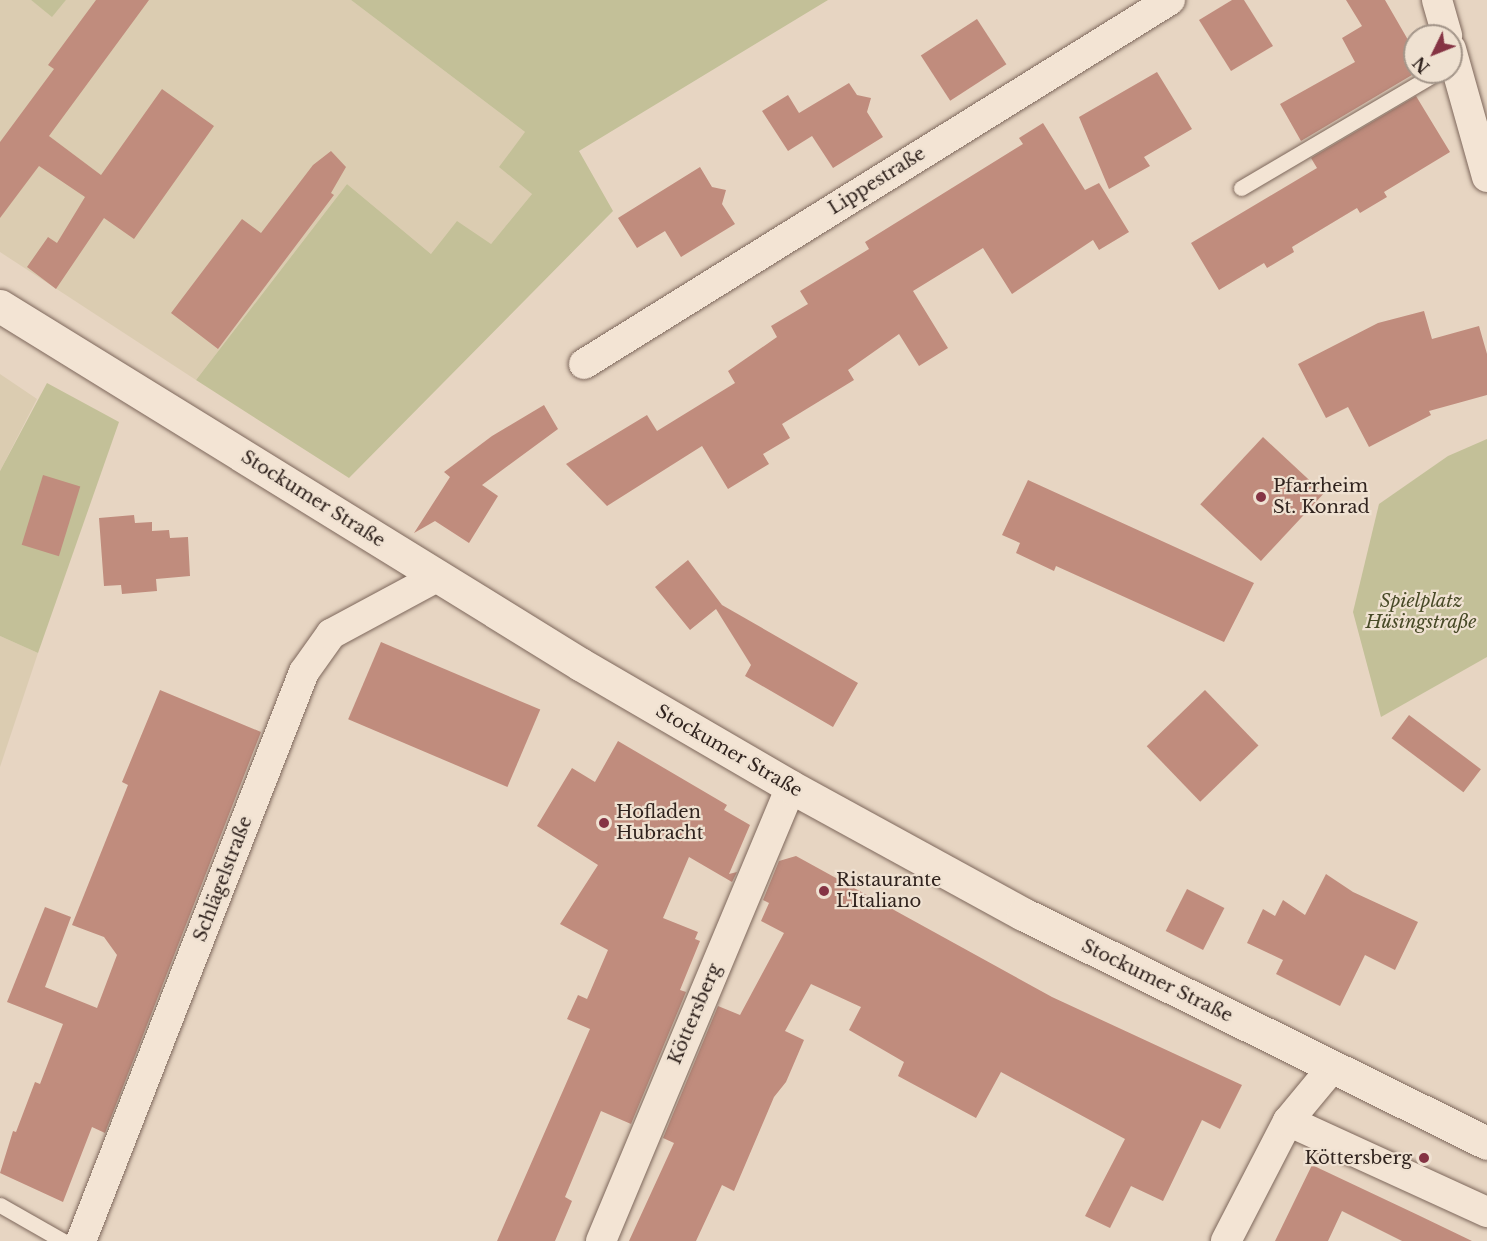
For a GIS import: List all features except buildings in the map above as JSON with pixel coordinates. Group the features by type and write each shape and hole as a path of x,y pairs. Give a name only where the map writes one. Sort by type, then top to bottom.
{"main road":[{"name":"Stockumer Straße","path":"0,306 437,577 791,787 1023,914 1487,1143"}],"street":[{"name":"Lippestraße","path":"584,364 1170,0"},
{"path":"1437,0 1442,24"},
{"path":"1457,84 1487,177"},
{"name":"Schlägelstraße","path":"81,1241 304,672 331,634 437,577"},
{"name":"Köttersberg","path":"601,1241 791,787"},
{"path":"1226,1241 1288,1121 1332,1068"},
{"path":"1288,1121 1487,1212"}],"lane":[{"path":"1241,188 1405,84"},
{"path":"0,1205 63,1241"}],"shaded area":[{"path":"0,0 31,0 52,16 66,0 351,0 525,132 532,194 491,244 431,254 347,184 196,380 0,252"},
{"path":"0,374 37,399 0,471"},
{"path":"0,636 38,653 0,767"}],"green space":[{"path":"31,0 66,0 52,17"},
{"path":"351,0 828,0 579,151 613,211 349,478 196,380 347,184 431,254 457,221 491,244 532,194 499,167 525,132"},
{"path":"47,383 119,422 38,653 0,636 0,471"},
{"name":"Spielplatz Hüsingstraße","path":"1487,439 1487,657 1381,717 1353,612 1379,504 1448,456"}],"place":[{"name":"Pfarrheim St. Konrad","path":"1261,497"},
{"name":"Hofladen Hubracht","path":"604,823"},
{"name":"Ristaurante L'Italiano","path":"824,891"},
{"name":"Köttersberg","path":"1424,1158"}]}
